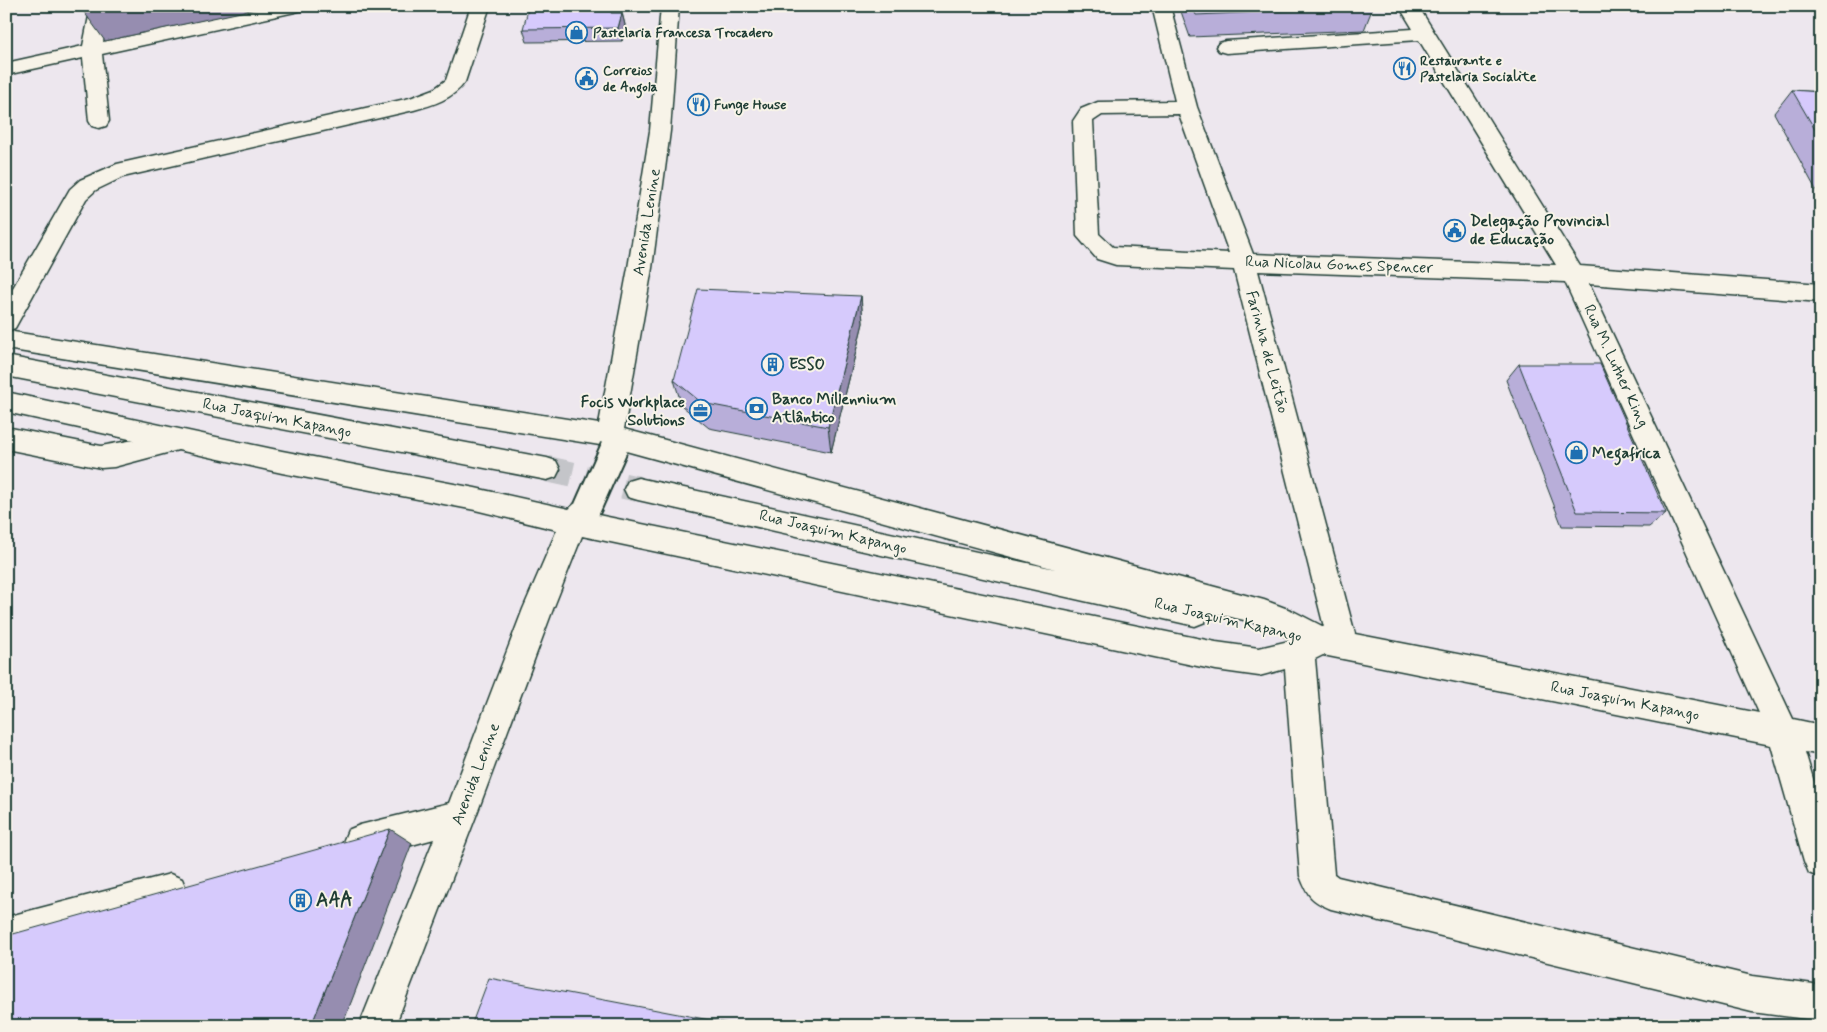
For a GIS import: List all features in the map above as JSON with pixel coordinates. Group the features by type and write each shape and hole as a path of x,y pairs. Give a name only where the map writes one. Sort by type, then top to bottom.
{"street":[{"path":"99,121 92,50 100,6"},
{"path":"6,69 295,6"},
{"path":"6,322 78,194 88,185 117,171 434,98 448,90 455,82 481,6"},
{"name":"Avenida Lenine","path":"377,1026 460,816 538,609 608,444 640,268 660,132 670,6"},
{"name":"Farinha de Leitão","path":"1161,6 1187,106 1244,262 1321,646 1318,876 1321,885 1331,892 1752,994 1821,1003"},
{"name":"Rua M. Luther King","path":"1408,6 1573,274 1783,732 1821,861"},
{"path":"1226,47 1425,34"},
{"name":"Rua Nicolau Gomes Spencer","path":"1187,106 1098,109 1088,114 1083,121 1088,236 1101,250 1116,257 1573,274 1821,293"},
{"path":"6,340 608,444 1264,612 1294,624 1321,646"},
{"name":"Rua Joaquim Kapango","path":"6,366 547,469"},
{"path":"6,402 282,462 475,499 578,513 1216,656 1259,662 1321,646"},
{"path":"7,441 102,457 114,456 178,440"},
{"name":"Rua Joaquim Kapango","path":"638,489 1321,646 1821,740"},
{"path":"334,848 460,816"},
{"path":"6,934 199,884"}],"building":[{"path":"85,6 114,6 84,12"},
{"path":"1192,6 1372,6 1373,7 1196,15"},
{"path":"612,9 611,13 622,13 618,28 523,29 528,10"},
{"path":"1792,90 1821,92 1821,140"},
{"name":"ESSO","path":"698,289 861,296 828,427 702,403 674,380"},
{"name":"Megafrica","path":"1519,364 1600,364 1666,513 1577,512"},
{"name":"AAA","path":"390,829 311,1026 6,1026 6,936"},
{"path":"489,978 741,1026 471,1026"}],"tunnel":[{"path":"547,469 638,489"}],"place":[{"name":"Pastelaria Francesa Trocadero","path":"577,33"},
{"name":"Restaurante e Pastelaria Socialite","path":"1404,69"},
{"name":"Correios de Angola","path":"587,79"},
{"name":"Funge House","path":"698,105"},
{"name":"Delegação Provincial de Educação","path":"1454,230"},
{"name":"ESSO","path":"773,364"},
{"name":"Banco Millennium Atlântico","path":"756,408"},
{"name":"Focis Workplace Solutions","path":"701,411"},
{"name":"Megafrica","path":"1576,453"},
{"name":"AAA","path":"300,900"}]}
